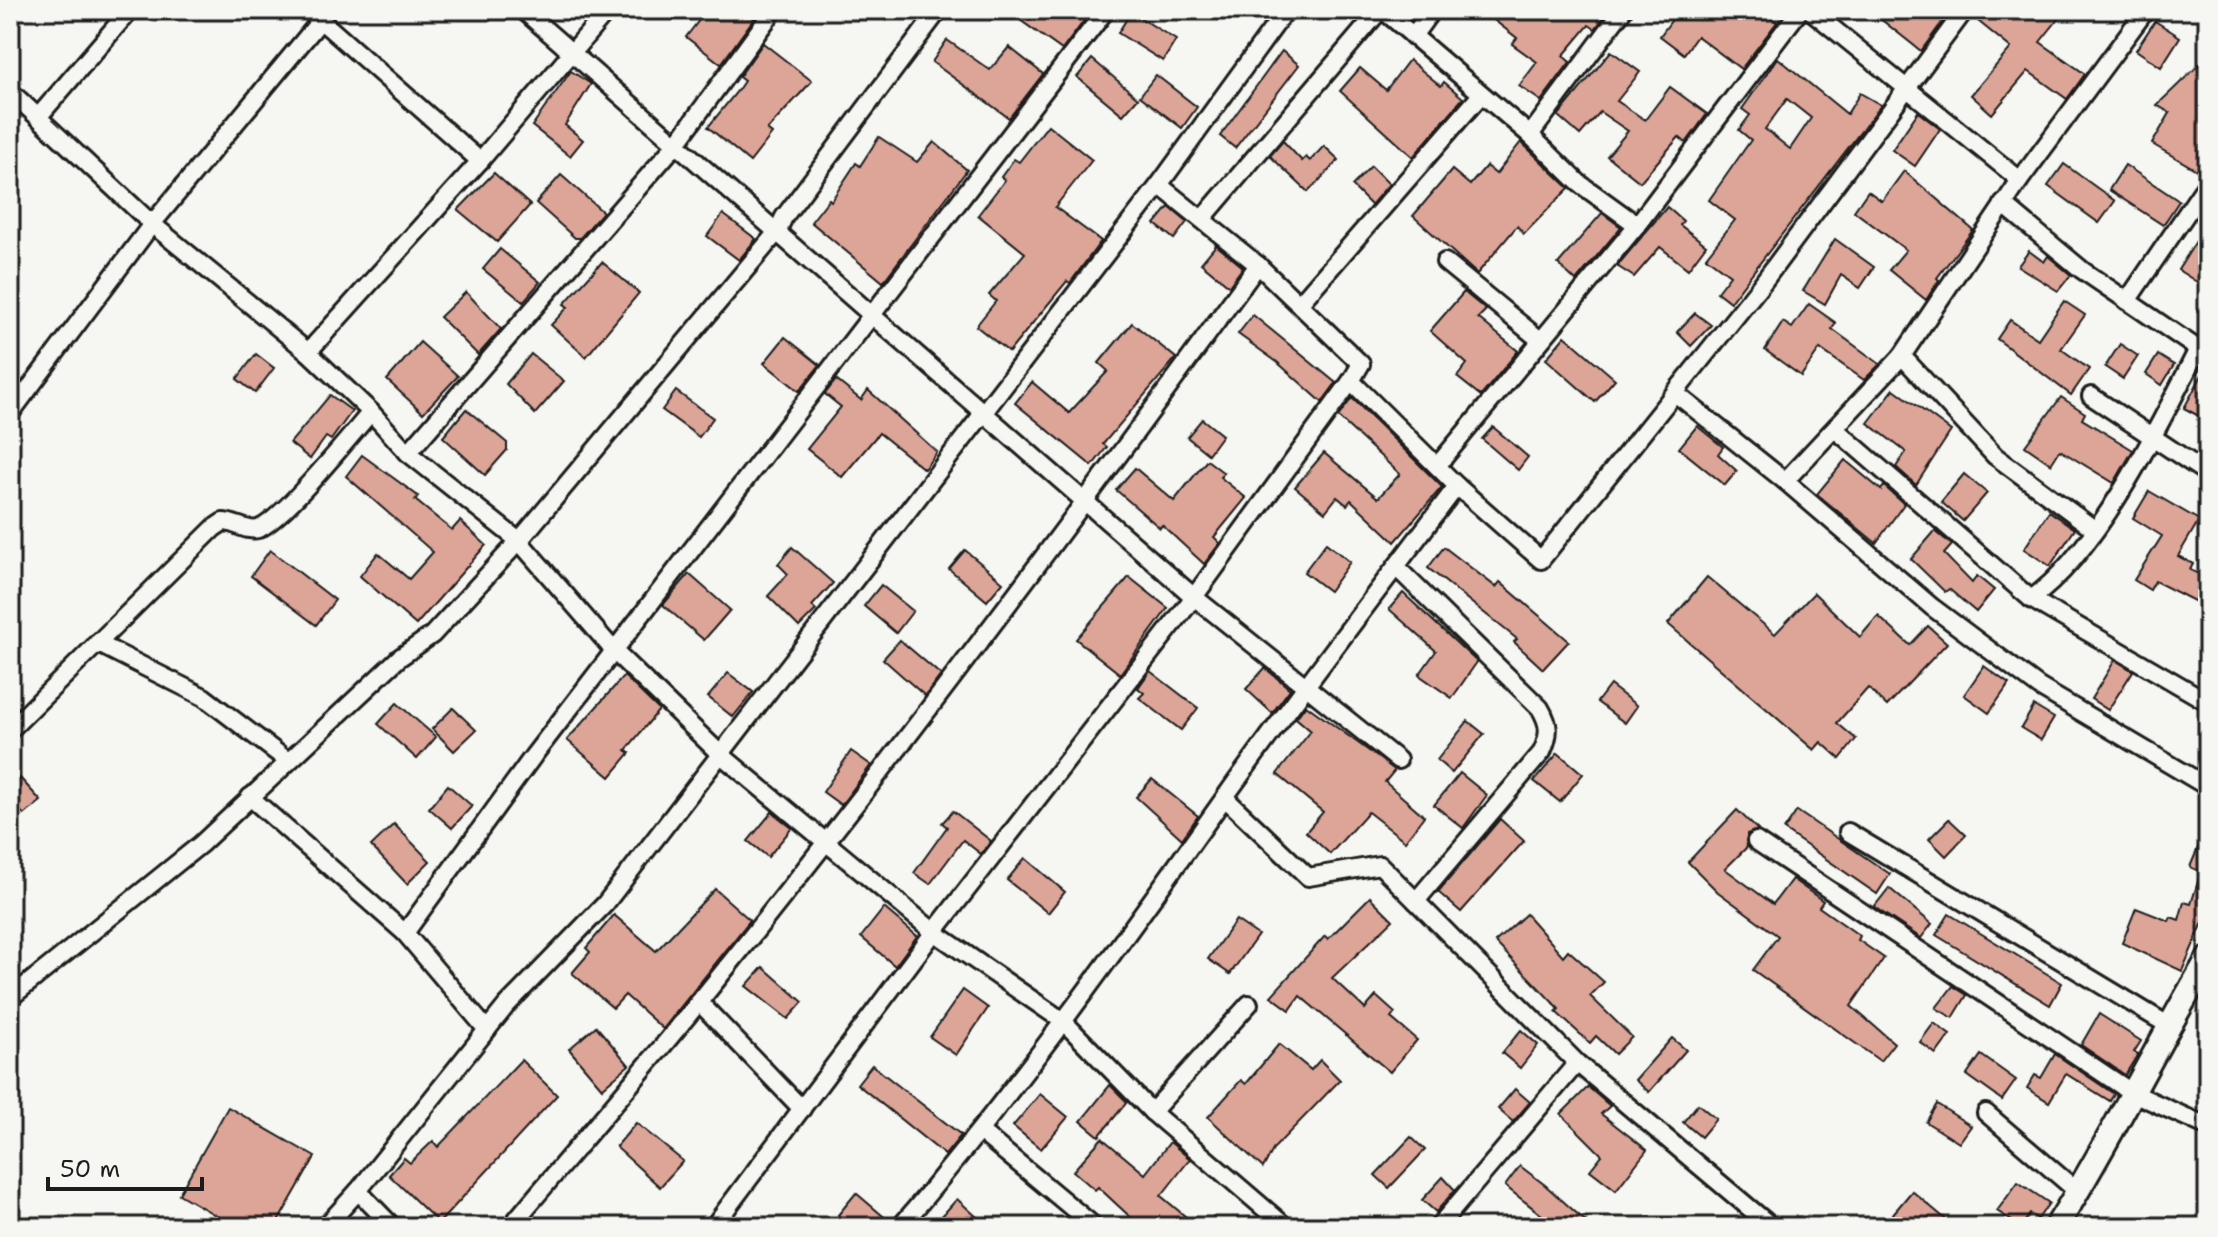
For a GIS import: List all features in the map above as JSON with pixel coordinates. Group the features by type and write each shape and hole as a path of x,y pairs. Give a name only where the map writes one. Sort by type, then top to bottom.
{"street":[{"path":"39,116 130,10"},
{"path":"523,10 1194,597 1398,760"},
{"path":"308,352 480,161 608,10"},
{"path":"408,453 677,143 774,10"},
{"path":"10,998 201,844 399,658 432,635 519,541 777,232 784,217 939,10"},
{"path":"405,933 534,755 1106,10"},
{"path":"325,1227 358,1191 487,1030 605,904 981,412 1159,185 1286,10"},
{"path":"1203,218 1381,10 1530,135 1579,183 1637,225"},
{"path":"1413,36 1432,10"},
{"path":"1530,135 1623,10"},
{"path":"1437,466 1637,225 1800,10"},
{"path":"1810,10 2020,180"},
{"path":"1351,381 1457,486 1541,560 1761,285 1965,10"},
{"path":"1785,481 1902,356 2003,204 2146,10"},
{"path":"10,414 314,15 480,161"},
{"path":"10,91 152,224 308,352 371,412 408,453 519,541 615,652 720,754 934,932 1063,1021 1152,1112 1286,1227"},
{"path":"1301,302 1480,96"},
{"path":"2127,301 2208,182"},
{"path":"713,1227 934,932 1194,597 1361,364 1301,302 1203,218 1159,185"},
{"path":"2003,204 2127,301 2198,349 2153,439 2094,529 2057,581 2031,599"},
{"path":"1445,262 1540,340"},
{"path":"510,1227 699,1002 826,842 1086,501 1258,265"},
{"path":"1902,356 1995,456 2094,529"},
{"path":"1675,393 1785,481 1932,607 2039,687 2208,787"},
{"path":"2091,396 2208,474"},
{"path":"10,730 223,522 249,529 265,526 317,475 371,412"},
{"path":"1835,429 2031,599 2208,702"},
{"path":"900,1227 981,1132 1141,920 1305,688 1457,486"},
{"path":"1396,567 1540,708 1549,722 1549,737 1542,752 1416,901"},
{"path":"97,643 204,697 288,761"},
{"path":"250,797 405,933 487,1030"},
{"path":"1225,798 1308,877 1380,865 1577,1063 1772,1227"},
{"path":"1848,832 2168,1025"},
{"path":"1756,841 2131,1092 2208,1127"},
{"path":"2056,1227 2208,959"},
{"path":"699,1002 802,1109"},
{"path":"1152,1112 1249,1004"},
{"path":"1438,1227 1577,1063"},
{"path":"1986,1113 2078,1192"},
{"path":"981,1132 1095,1227"},
{"path":"358,1191 393,1227"}],"building":[{"path":"707,10 760,10 721,64 686,37"},
{"path":"1006,10 1092,10 1062,50"},
{"path":"1481,10 1609,10 1595,29 1589,25 1563,56 1570,62 1541,101 1519,86 1537,62 1512,44 1517,38"},
{"path":"1679,10 1758,10 1777,22 1741,69 1697,36 1684,54 1660,36"},
{"path":"1869,10 1951,10 1921,51"},
{"path":"1976,10 2050,10 2060,17 2040,42 2085,74 2067,99 2028,71 1992,114 1971,95 2011,48 1973,17"},
{"path":"1131,12 1176,40 1163,61 1118,33"},
{"path":"2155,21 2180,37 2161,67 2136,50"},
{"path":"947,40 990,70 1009,47 1043,74 1009,118 932,62"},
{"path":"763,43 812,81 767,130 772,134 750,162 708,127 744,81 739,77"},
{"path":"1282,51 1299,65 1235,148 1220,136"},
{"path":"1611,51 1640,72 1617,101 1645,120 1670,87 1707,114 1686,143 1679,137 1640,182 1607,156 1628,131 1600,112 1580,135 1558,116"},
{"path":"2208,56 2208,162 2202,173 2152,144 2170,113 2157,105"},
{"path":"1778,58 1847,114 1860,93 1881,105 1730,302 1717,292 1730,275 1706,257 1735,220 1709,200 1751,140 1739,130 1750,115 1742,109","holes":["1787,99 1811,118 1790,149 1765,129"]},
{"path":"1092,59 1138,98 1123,115 1077,77"},
{"path":"1409,60 1441,86 1444,82 1463,98 1413,157 1340,91 1360,68 1386,90"},
{"path":"571,71 591,84 565,125 583,140 570,156 532,126"},
{"path":"1156,75 1197,107 1182,128 1140,96"},
{"path":"1918,112 1940,129 1915,166 1892,150"},
{"path":"1048,125 1092,160 1055,207 1101,241 1070,283 1067,281 1009,352 976,326 996,301 989,295 1025,253 978,215 1005,180 1001,177 1014,159 1019,162"},
{"path":"879,137 917,162 934,142 967,170 883,282 811,222 829,199 831,201 856,163 860,166"},
{"path":"1283,141 1302,161 1306,157 1310,161 1324,146 1339,160 1308,192 1270,156"},
{"path":"1521,142 1569,188 1524,234 1517,226 1477,274 1413,216 1452,170 1470,185 1486,166 1496,174"},
{"path":"2064,164 2115,201 2099,223 2048,186"},
{"path":"2125,165 2179,201 2163,225 2109,190"},
{"path":"1371,166 1389,184 1371,205 1352,186"},
{"path":"1904,171 1973,230 1937,278 1939,280 1926,300 1889,270 1906,250 1854,211 1868,191 1882,201"},
{"path":"494,173 530,205 497,242 458,210"},
{"path":"561,175 603,212 580,238 575,238 536,203"},
{"path":"1169,207 1187,222 1174,239 1155,224"},
{"path":"1667,207 1683,221 1680,225 1706,245 1688,269 1660,247 1634,277 1617,266"},
{"path":"1602,213 1621,227 1576,281 1558,264"},
{"path":"723,214 756,239 739,260 707,236"},
{"path":"2208,222 2208,289 2178,270"},
{"path":"1835,239 1874,267 1860,288 1841,275 1825,304 1803,291"},
{"path":"1216,245 1243,267 1229,286 1201,263"},
{"path":"500,249 540,282 523,302 483,269"},
{"path":"2029,251 2044,262 2048,256 2071,275 2058,291 2018,266"},
{"path":"602,262 639,293 586,357 551,325 568,307 564,304"},
{"path":"466,292 501,329 478,355 440,317"},
{"path":"1464,292 1486,310 1478,318 1518,351 1481,396 1457,377 1467,364 1430,331"},
{"path":"2064,301 2085,315 2061,349 2089,369 2071,395 1997,339 2010,320 2038,339"},
{"path":"1809,304 1836,323 1832,329 1880,364 1864,380 1820,349 1801,376 1765,350 1783,322 1792,328"},
{"path":"1695,313 1711,325 1691,346 1677,332"},
{"path":"1253,315 1336,383 1322,402 1277,362 1238,334"},
{"path":"1132,323 1176,358 1103,444 1107,447 1092,466 1015,403 1032,382 1069,413 1108,371 1099,363"},
{"path":"1565,336 1615,379 1595,402 1546,359"},
{"path":"785,337 820,365 799,391 764,363"},
{"path":"420,342 458,376 423,413 387,380"},
{"path":"2120,344 2138,356 2123,379 2105,367"},
{"path":"256,354 274,368 255,393 237,379"},
{"path":"531,354 564,381 535,414 506,384"},
{"path":"2158,355 2174,365 2162,385 2146,374"},
{"path":"2208,364 2208,421 2184,408"},
{"path":"836,380 861,400 868,390 937,452 924,469 879,433 842,477 807,449 841,407 825,394"},
{"path":"1894,389 1951,431 1916,485 1896,467 1906,452 1868,423"},
{"path":"676,391 713,418 699,437 662,410"},
{"path":"330,395 352,411 331,440 326,437 310,459 290,443"},
{"path":"2061,397 2085,413 2082,419 2133,450 2114,483 2060,450 2051,464 2025,446"},
{"path":"1352,398 1442,487 1395,542 1351,500 1347,505 1337,497 1325,512 1295,487 1324,453 1378,498 1400,474 1338,417"},
{"path":"466,409 507,443 507,450 485,475 443,437"},
{"path":"1202,419 1222,435 1208,454 1187,437"},
{"path":"1697,426 1723,447 1718,454 1737,471 1725,485 1679,448"},
{"path":"1493,427 1528,457 1518,470 1482,439"},
{"path":"362,455 418,496 415,500 452,530 460,521 486,545 416,625 360,576 378,553 409,579 433,552 346,476"},
{"path":"1207,460 1224,473 1220,477 1246,498 1214,537 1220,543 1204,564 1162,525 1160,528 1116,490 1135,468 1174,501"},
{"path":"1845,460 1881,490 1884,486 1904,504 1876,543 1817,494"},
{"path":"1964,474 1987,493 1963,521 1941,502"},
{"path":"2149,491 2199,520 2178,556 2193,564 2190,570 2208,578 2208,608 2155,581 2150,590 2134,580 2162,536 2133,518"},
{"path":"2049,511 2075,529 2050,566 2024,549"},
{"path":"1935,531 1952,545 1944,554 1972,583 1977,576 1994,590 1976,612 1949,589 1945,592 1911,559"},
{"path":"1326,543 1350,562 1329,591 1304,572"},
{"path":"792,547 833,583 812,606 816,610 799,627 768,596 788,574 778,564"},
{"path":"1444,547 1496,587 1500,582 1569,641 1543,669 1514,642 1517,639 1428,568"},
{"path":"270,550 335,600 316,625 251,576"},
{"path":"965,550 1003,582 987,601 949,569"},
{"path":"689,574 730,610 704,640 663,605"},
{"path":"1129,577 1168,608 1120,674 1076,639"},
{"path":"1707,577 1775,634 1814,593 1860,637 1878,616 1910,645 1928,626 1947,643 1887,706 1868,688 1837,723 1856,739 1840,759 1821,742 1814,750 1668,624"},
{"path":"881,585 913,611 896,633 864,606"},
{"path":"1403,593 1477,662 1452,698 1419,675 1436,651 1389,609"},
{"path":"900,640 941,675 925,696 883,659"},
{"path":"2115,660 2133,671 2108,710 2091,699"},
{"path":"1984,666 2009,684 1989,713 1964,695"},
{"path":"1265,668 1290,689 1272,713 1246,689"},
{"path":"1150,671 1198,708 1181,730 1139,698 1144,693 1138,688"},
{"path":"728,673 753,692 733,717 708,697"},
{"path":"624,676 659,710 626,750 630,753 610,777 567,740"},
{"path":"1610,685 1637,706 1625,723 1597,702"},
{"path":"397,703 436,737 417,759 378,724"},
{"path":"1306,705 1395,770 1385,782 1424,816 1405,841 1368,812 1330,854 1306,832 1323,812 1277,774 1311,731 1296,718"},
{"path":"2034,706 2054,718 2041,740 2021,728"},
{"path":"453,708 476,730 454,751 432,729"},
{"path":"1468,721 1484,734 1452,773 1437,760"},
{"path":"851,751 871,765 841,805 823,792"},
{"path":"1558,753 1583,774 1560,802 1534,781"},
{"path":"1460,773 1487,795 1463,828 1434,805"},
{"path":"20,778 41,801 24,815 10,799 10,786"},
{"path":"1152,779 1198,816 1182,839 1136,797"},
{"path":"448,785 472,806 452,828 429,808"},
{"path":"1737,810 1758,830 1747,834 1747,847 1725,869 1773,904 1792,879 1823,901 1819,907 1860,936 1858,940 1884,958 1851,1006 1894,1043 1880,1061 1753,970 1778,936 1718,892 1688,862"},
{"path":"953,811 991,841 981,854 963,840 930,884 914,873 947,827 942,823"},
{"path":"1797,811 1890,874 1877,894 1784,830"},
{"path":"772,812 792,828 768,857 748,841"},
{"path":"1500,819 1524,841 1461,912 1438,892"},
{"path":"1949,819 1966,835 1946,856 1929,839"},
{"path":"394,824 430,861 407,884 371,846"},
{"path":"2208,824 2208,911 2182,971 2122,943 2136,908 2169,921 2171,917 2179,920 2184,902 2191,904 2201,872 2190,867"},
{"path":"1025,858 1065,892 1048,913 1007,880"},
{"path":"1889,888 1932,924 1921,938 1874,907"},
{"path":"715,889 750,920 663,1029 625,995 613,1008 572,973 590,952 586,948 614,915 656,951"},
{"path":"1370,897 1393,920 1332,978 1365,1009 1376,996 1395,1013 1391,1018 1417,1040 1390,1072 1300,996 1290,1010 1271,996 1325,936 1328,939"},
{"path":"884,908 917,936 895,966 861,937"},
{"path":"1526,914 1563,956 1568,950 1604,982 1590,996 1632,1037 1615,1054 1596,1036 1590,1043 1556,1012 1559,1009 1495,942"},
{"path":"1949,914 2062,983 2050,1005 1936,935"},
{"path":"1236,920 1258,935 1230,974 1208,959"},
{"path":"763,967 803,1002 788,1019 746,986"},
{"path":"1953,986 1967,995 1953,1018 1936,1008"},
{"path":"963,990 988,1008 956,1055 930,1037"},
{"path":"2099,1014 2141,1041 2134,1052 2138,1054 2125,1075 2081,1045"},
{"path":"1934,1023 1950,1035 1936,1054 1920,1042"},
{"path":"596,1026 629,1065 602,1088 569,1049"},
{"path":"1521,1030 1538,1045 1520,1068 1502,1053"},
{"path":"1672,1038 1686,1050 1649,1092 1635,1080"},
{"path":"1279,1044 1311,1070 1320,1060 1340,1080 1274,1148 1263,1168 1208,1117 1241,1080 1246,1084"},
{"path":"2055,1054 2114,1094 2110,1101 2066,1074 2049,1102 2027,1088 2035,1075 2041,1078"},
{"path":"1981,1055 2016,1080 2002,1100 1967,1075"},
{"path":"521,1060 557,1095 439,1223 389,1175 404,1158 410,1163 433,1141 438,1147"},
{"path":"872,1065 961,1135 945,1155 857,1084"},
{"path":"1110,1085 1127,1102 1099,1136 1081,1121"},
{"path":"1588,1087 1610,1106 1601,1114 1647,1150 1616,1190 1590,1170 1602,1155 1561,1114"},
{"path":"1515,1089 1530,1102 1513,1122 1498,1109"},
{"path":"1040,1094 1068,1117 1041,1149 1013,1126"},
{"path":"1698,1104 1716,1119 1701,1137 1683,1122"},
{"path":"1937,1104 1971,1126 1959,1143 1926,1122"},
{"path":"228,1107 315,1157 275,1227 236,1227 179,1194"},
{"path":"636,1123 683,1161 660,1187 616,1147"},
{"path":"1411,1137 1425,1150 1389,1188 1375,1175"},
{"path":"1102,1138 1145,1174 1170,1142 1190,1159 1161,1196 1198,1227 1141,1227 1098,1187 1095,1190 1073,1171"},
{"path":"1520,1166 1592,1227 1557,1227 1505,1186"},
{"path":"1443,1177 1455,1190 1436,1212 1422,1200"},
{"path":"2018,1182 2049,1203 2038,1219 2030,1214 2021,1227 1997,1211"},
{"path":"1912,1191 1955,1227 1906,1227 1892,1215"},
{"path":"856,1193 890,1222 889,1227 852,1227 838,1215"},
{"path":"957,1199 988,1227 932,1227"}]}
